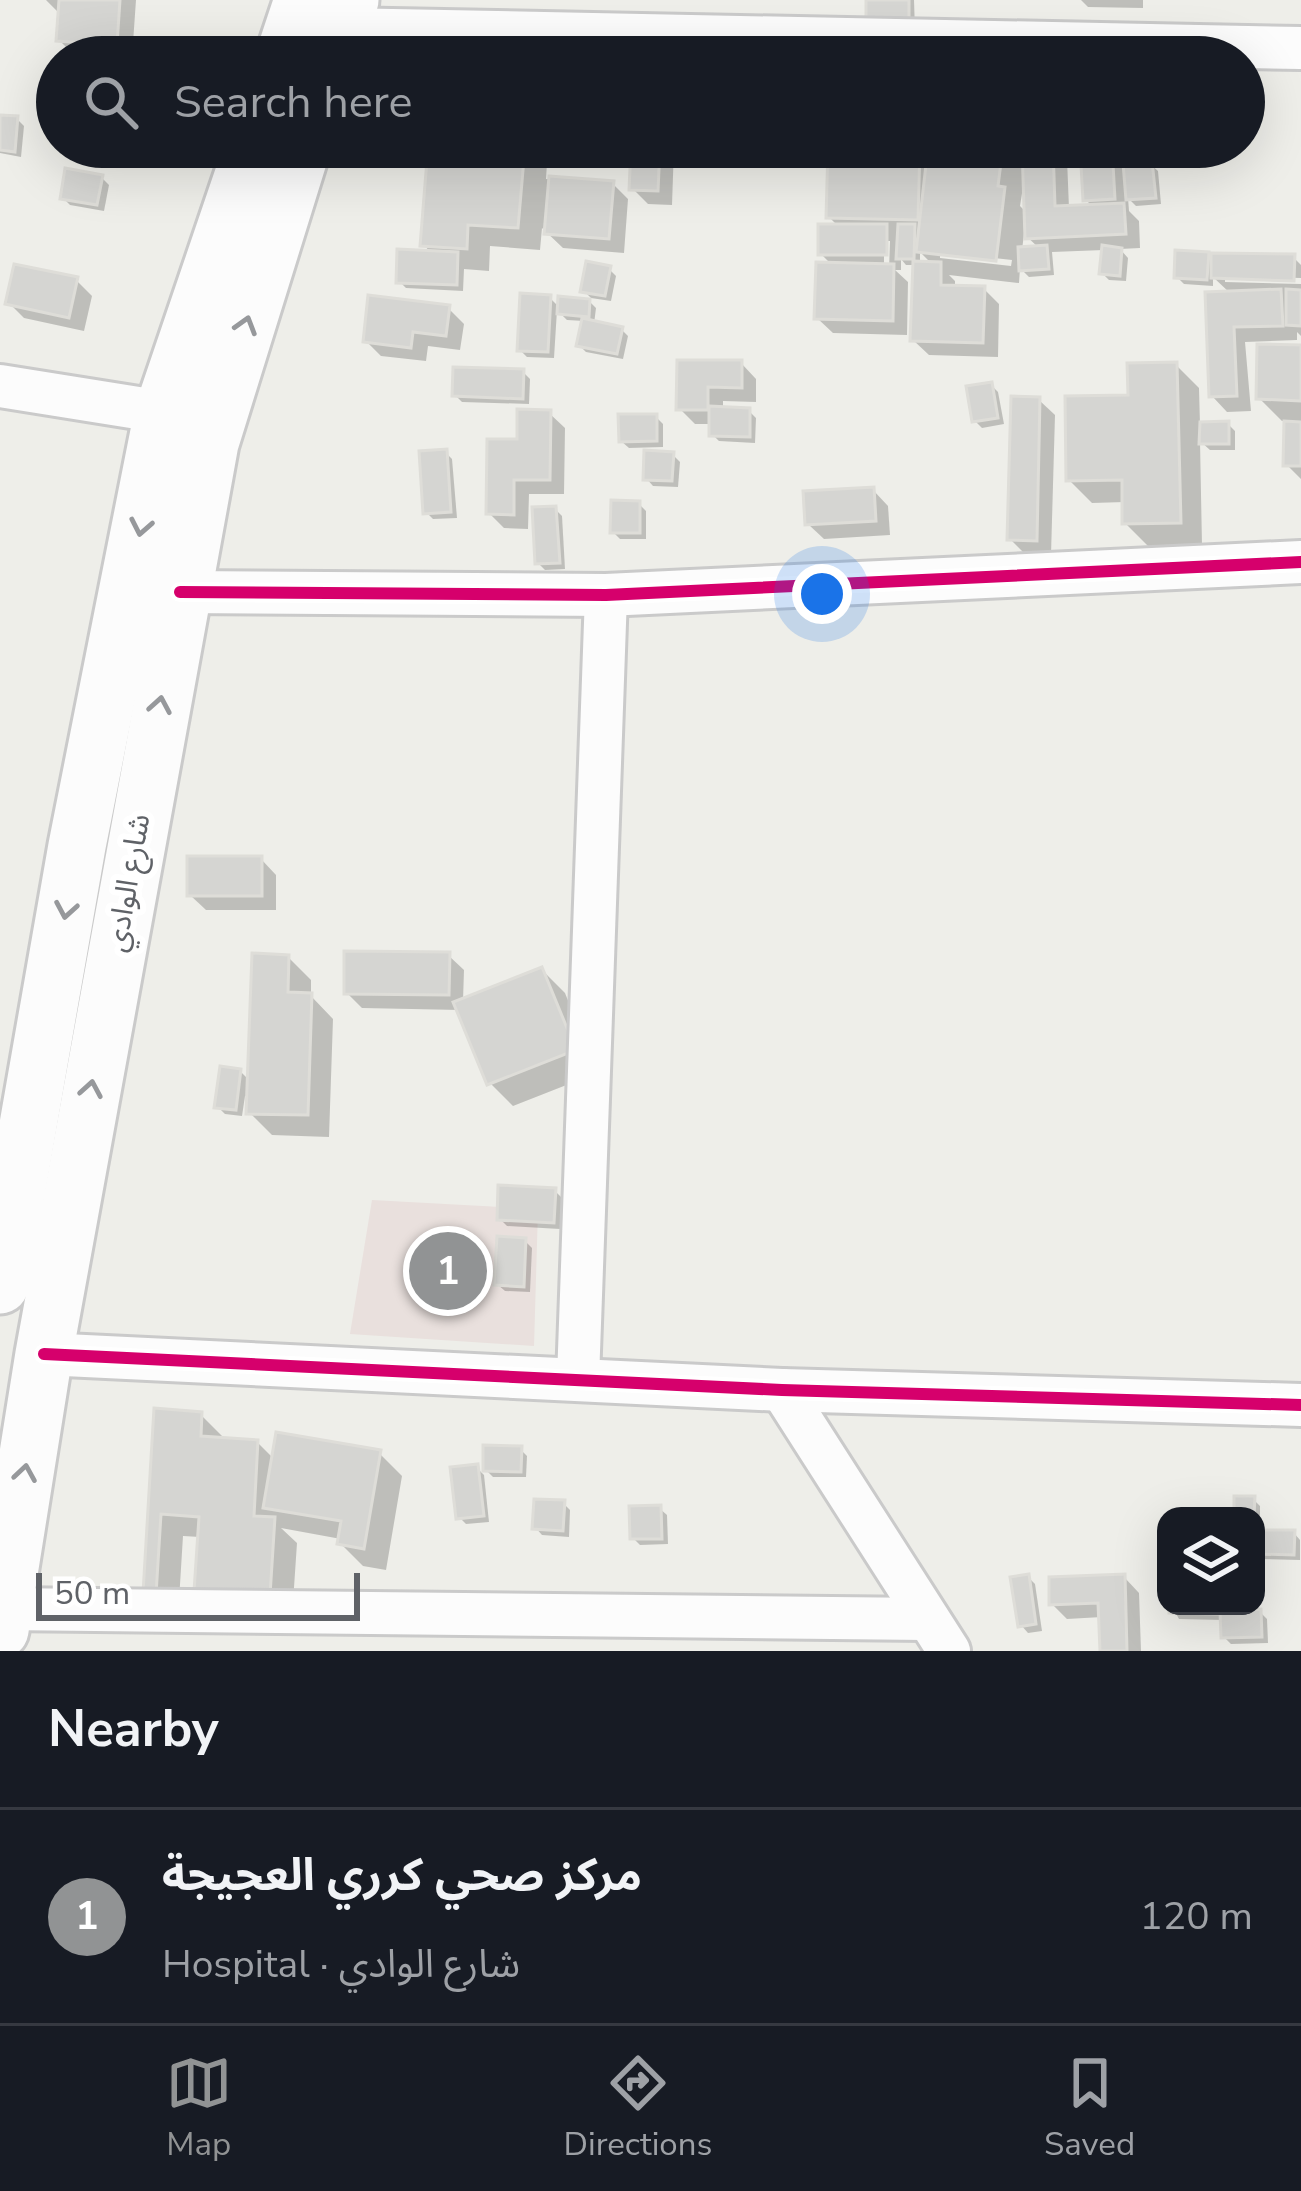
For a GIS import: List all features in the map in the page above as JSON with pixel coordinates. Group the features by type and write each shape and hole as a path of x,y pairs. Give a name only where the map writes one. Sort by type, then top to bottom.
{"main road":[{"name":"شارع الوادي","path":"0,1285 77,846 164,412 246,168"},
{"name":"شارع الوادي","path":"2,1620 44,1354 210,443 295,168"}],"street":[{"path":"331,22 853,36"},
{"path":"1265,47 1301,48"},
{"path":"0,386 164,412"},
{"path":"180,592 606,595 1301,562"},
{"path":"578,1379 606,595"},
{"path":"44,1354 782,1390 1301,1406"},
{"path":"782,1390 938,1635"},
{"path":"2,1620 938,1635"}],"shaded area":[{"path":"372,1200 538,1209 534,1346 350,1334"}],"building":[{"path":"59,0 120,0 118,36 56,36"},
{"path":"866,0 909,0 909,26 866,26"},
{"path":"0,115 18,116 15,152 0,150"},
{"path":"65,168 103,175 97,205 60,199"},
{"path":"426,168 523,168 518,228 468,225 467,249 420,246"},
{"path":"630,168 659,168 658,191 629,190"},
{"path":"827,168 919,168 918,220 826,218"},
{"path":"926,168 1000,168 998,186 1005,187 996,261 916,252"},
{"path":"1023,168 1054,168 1055,206 1124,203 1126,234 1025,239"},
{"path":"1081,168 1113,168 1115,199 1083,201"},
{"path":"1123,168 1153,168 1156,198 1126,200"},
{"path":"549,176 614,181 609,239 544,234"},
{"path":"818,224 887,224 887,255 818,255"},
{"path":"898,224 915,224 914,259 896,259"},
{"path":"1047,245 1049,269 1019,271 1018,247"},
{"path":"1102,245 1122,248 1120,276 1099,274"},
{"path":"397,249 458,252 457,285 396,283"},
{"path":"1175,250 1209,252 1207,280 1174,278"},
{"path":"1211,253 1295,254 1294,281 1211,278"},
{"path":"586,261 611,266 605,296 580,292"},
{"path":"913,261 941,262 941,285 985,286 983,343 910,341"},
{"path":"816,262 894,264 893,321 814,319"},
{"path":"14,264 78,277 69,318 5,304"},
{"path":"1281,289 1283,326 1234,327 1237,396 1209,397 1205,292"},
{"path":"1286,289 1301,290 1301,326 1286,325"},
{"path":"520,293 551,295 548,352 517,351"},
{"path":"368,295 450,305 446,336 413,332 411,348 363,342"},
{"path":"558,296 590,299 589,317 557,314"},
{"path":"582,318 623,327 617,354 576,346"},
{"path":"1257,344 1301,345 1301,401 1256,399"},
{"path":"677,360 742,360 742,388 708,387 708,410 676,410"},
{"path":"1177,362 1181,523 1122,524 1122,480 1066,481 1065,396 1128,395 1127,363"},
{"path":"453,367 524,369 523,399 452,396"},
{"path":"992,382 998,418 972,422 966,386"},
{"path":"1011,396 1040,397 1037,541 1007,540"},
{"path":"709,406 750,408 750,437 709,436"},
{"path":"517,409 551,410 550,480 514,480 514,515 486,514 487,439 517,439"},
{"path":"618,414 657,414 657,441 619,442"},
{"path":"1229,421 1229,444 1199,444 1200,422"},
{"path":"1284,421 1301,422 1301,466 1283,466"},
{"path":"447,449 451,512 423,514 419,451"},
{"path":"644,450 674,452 672,481 643,480"},
{"path":"874,487 876,521 805,525 803,491"},
{"path":"611,500 640,501 640,533 610,533"},
{"path":"556,506 560,563 535,564 532,507"},
{"path":"187,856 262,856 262,896 187,896"},
{"path":"344,951 450,952 449,995 344,994"},
{"path":"252,953 289,955 288,992 312,993 308,1115 246,1114"},
{"path":"542,967 576,1050 487,1085 453,1002"},
{"path":"220,1066 241,1069 236,1110 214,1108"},
{"path":"498,1185 556,1188 554,1223 497,1220"},
{"path":"497,1236 526,1238 524,1287 494,1285"},
{"path":"154,1408 202,1412 201,1436 258,1440 254,1516 275,1517 269,1611 193,1606 199,1517 161,1514 155,1611 142,1610"},
{"path":"276,1432 381,1450 364,1549 337,1544 341,1521 263,1508"},
{"path":"483,1445 522,1446 521,1472 483,1471"},
{"path":"478,1464 484,1516 456,1519 450,1467"},
{"path":"1234,1496 1255,1496 1254,1507 1234,1507"},
{"path":"534,1499 565,1500 563,1531 532,1529"},
{"path":"661,1505 662,1539 630,1539 629,1506"},
{"path":"1265,1530 1295,1530 1294,1555 1265,1554"},
{"path":"1029,1574 1036,1624 1018,1627 1010,1577"},
{"path":"1125,1574 1127,1651 1100,1651 1098,1603 1049,1605 1049,1577"},
{"path":"1220,1615 1261,1615 1262,1637 1221,1638"}],"cycle path":[{"path":"180,592 606,595 1301,562"},
{"path":"44,1354 782,1390 1301,1405"}],"place":[{"name":"مركز صحي كرري العجيجة","path":"448,1271"}]}
